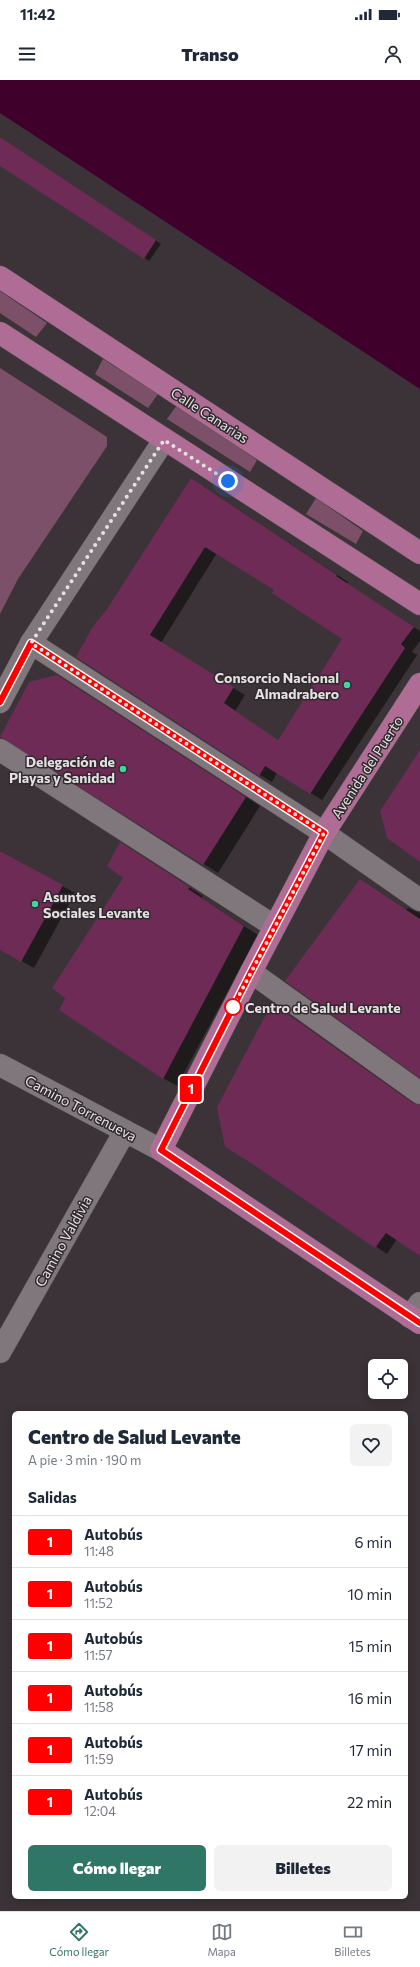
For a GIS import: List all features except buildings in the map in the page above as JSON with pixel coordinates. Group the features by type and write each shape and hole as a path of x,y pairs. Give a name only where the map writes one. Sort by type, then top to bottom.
{"main road":[{"name":"Calle Canarias","path":"0,277 420,553"},
{"path":"0,333 420,604"},
{"name":"Avenida del Puerto","path":"161,1150 274,926 324,833 420,684"},
{"path":"161,1150 417,1315"}],"street":[{"path":"0,702 31,643 164,440"},
{"path":"31,643 324,833 420,900"},
{"path":"0,750 274,926"},
{"path":"251,972 420,1093"},
{"name":"Camino Torrenueva","path":"0,1065 161,1150"},
{"name":"Camino Valdivia","path":"0,1352 125,1131"}],"shaded area":[{"path":"0,80 420,80 420,389 0,113"},
{"path":"0,291 47,323 36,337 0,313"},
{"path":"103,359 158,394 148,408 95,374"},
{"path":"0,368 107,437 107,446 18,579 0,614"},
{"path":"177,405 257,460 250,472 167,419"},
{"path":"316,498 363,531 356,544 306,514"}],"bus line":[{"name":"1","path":"0,702 31,643 324,833 274,926 161,1150 420,1323"}],"place":[{"name":"Consorcio Nacional Almadrabero","path":"347,685"},
{"name":"Delegación de Playas y Sanidad","path":"123,769"},
{"name":"Asuntos Sociales Levante","path":"35,904"},
{"name":"Centro de Salud Levante","path":"233,1007"}],"route":[{"path":"228,481 164,440 31,643 324,833 274,926 233,1007"}]}
